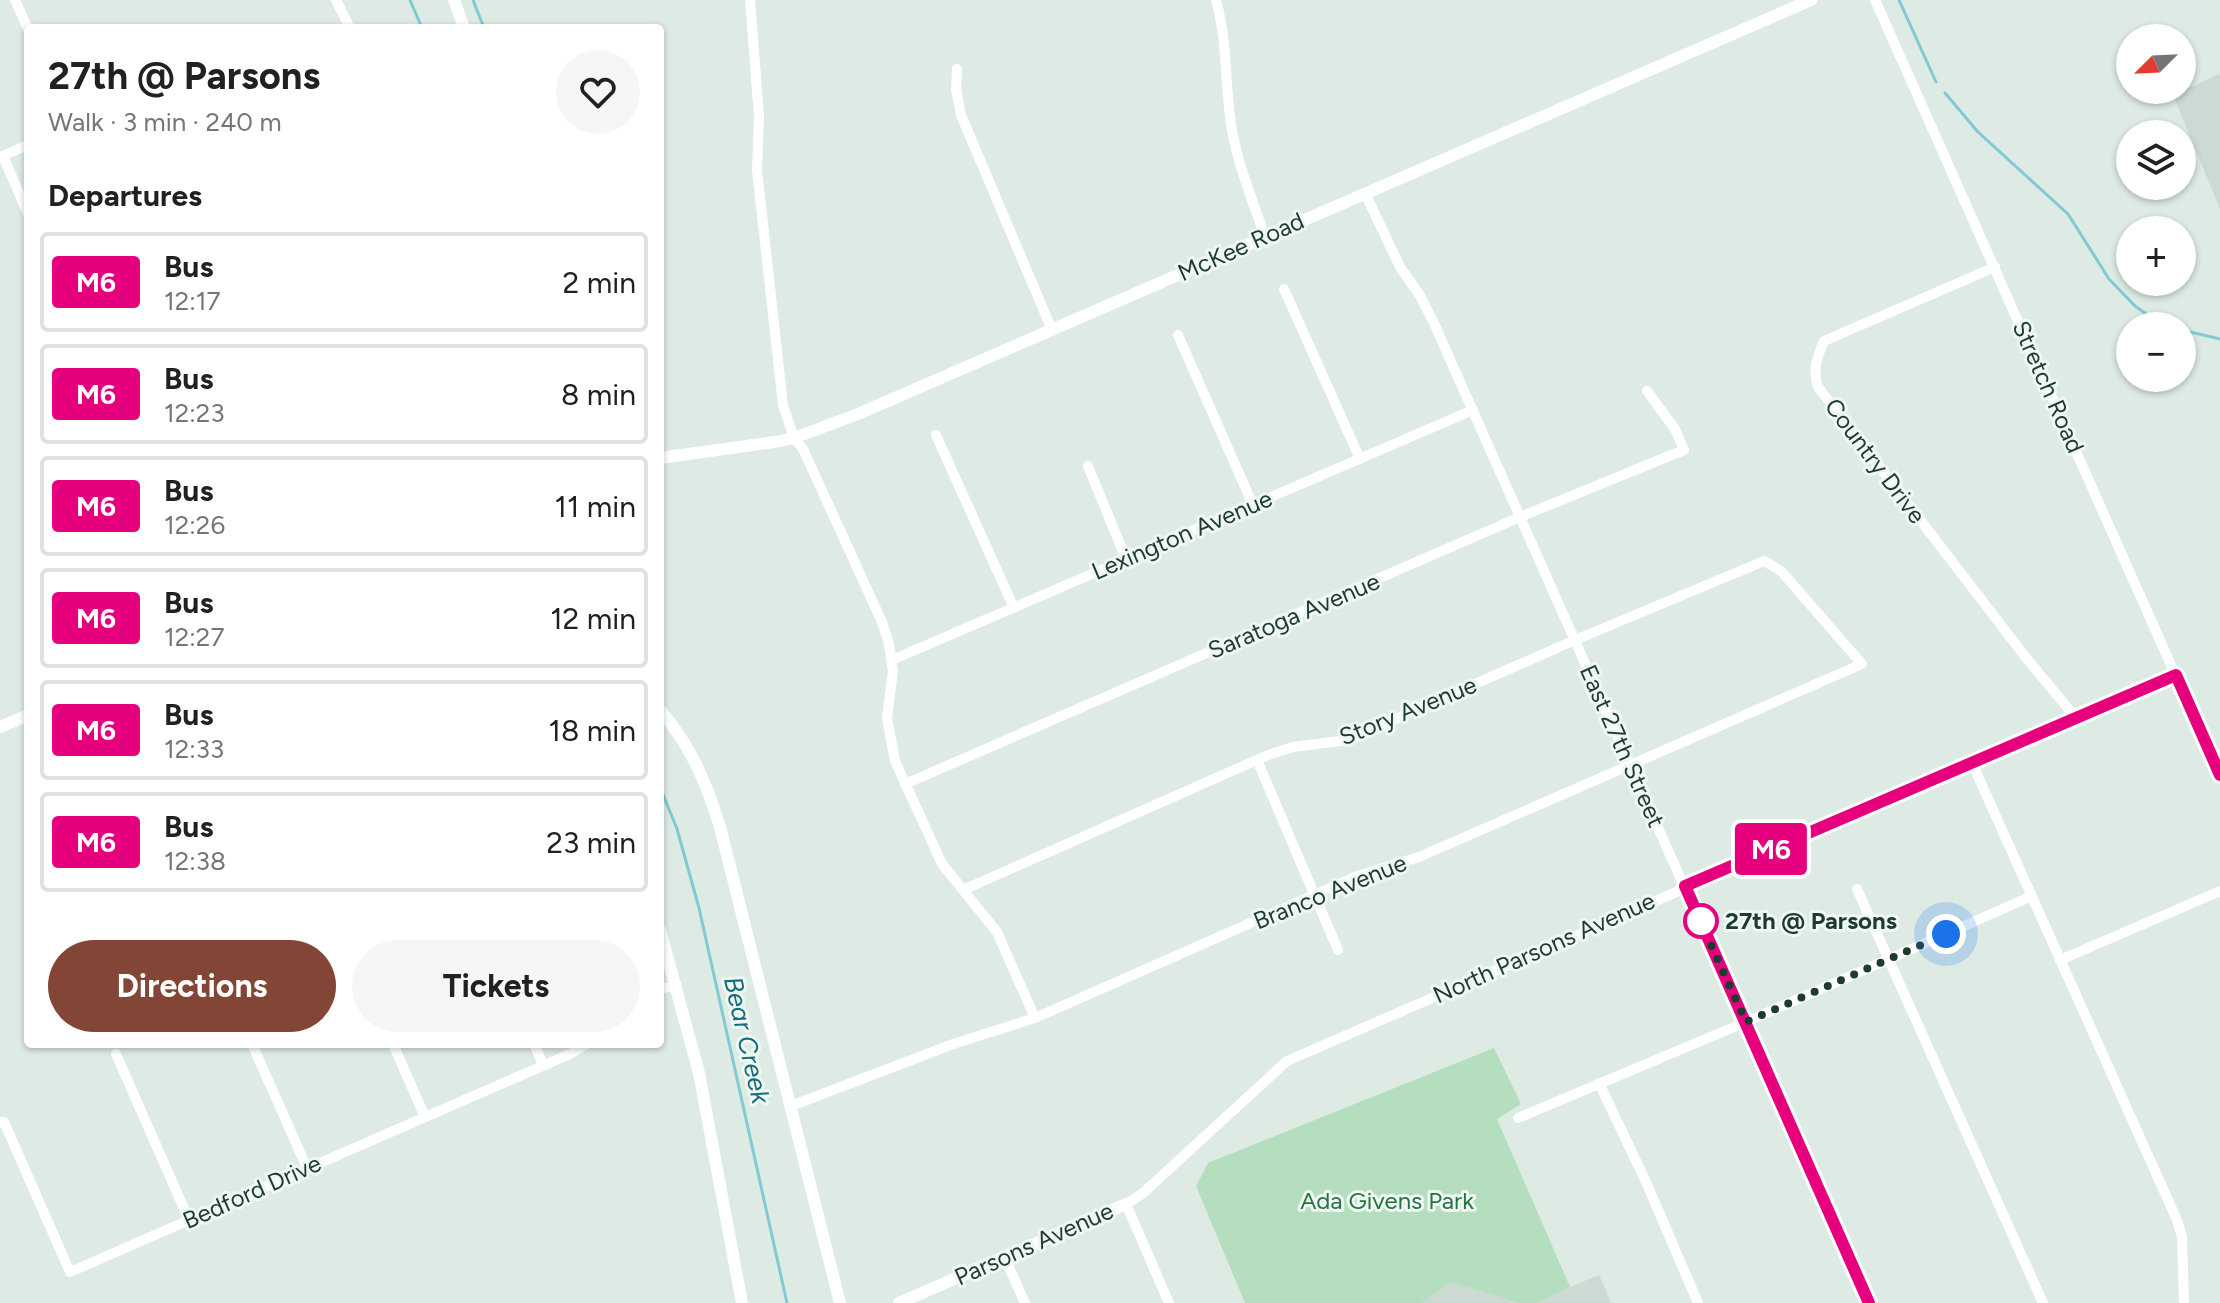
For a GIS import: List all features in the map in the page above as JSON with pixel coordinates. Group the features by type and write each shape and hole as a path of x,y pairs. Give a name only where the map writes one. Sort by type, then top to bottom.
{"street":[{"path":"15,0 26,24"},
{"path":"336,0 348,24"},
{"path":"454,0 463,24"},
{"path":"750,0 759,116 757,170 780,391 794,438 803,449 882,622 892,660 892,689 887,718 891,749 905,784 942,864 997,932 1035,1018"},
{"path":"1216,0 1226,46 1226,86 1235,143 1265,237"},
{"name":"McKee Road","path":"664,457 794,438 892,400 1811,0"},
{"name":"Stretch Road","path":"1875,0 2220,775"},
{"path":"957,69 956,89 961,115 1052,330"},
{"path":"24,147 1,156 24,204"},
{"name":"East 27th Street","path":"1365,193 1400,267 1433,321 1869,1303"},
{"name":"Country Drive","path":"1995,267 1824,341 1815,361 1815,376 1818,387 2076,718"},
{"path":"1284,289 1360,459"},
{"path":"1178,335 1253,505"},
{"name":"Saratoga Avenue","path":"905,784 1520,517 1684,450 1675,429 1647,391"},
{"name":"Lexington Avenue","path":"892,660 1473,410"},
{"path":"936,435 1014,608"},
{"path":"1088,466 1126,559"},
{"name":"Story Avenue","path":"963,890 1257,760 1293,747 1348,740 1764,561 1781,571 1862,664"},
{"name":"Branco Avenue","path":"791,1106 953,1044 1035,1018 1357,876 1419,857 1862,664"},
{"name":"North Parsons Avenue","path":"1126,1204 1142,1194 1287,1061 2176,675"},
{"path":"664,715 688,748 710,795 840,1303"},
{"path":"0,727 24,717"},
{"path":"1257,760 1338,950"},
{"path":"1972,763 2177,1220 2182,1237 2184,1303"},
{"path":"1857,889 2043,1303"},
{"path":"2060,960 2220,891"},
{"path":"1518,1118 2032,896"},
{"path":"664,943 699,1073 742,1303"},
{"path":"664,988 677,985"},
{"path":"254,1048 307,1168"},
{"path":"395,1048 425,1117"},
{"path":"536,1048 543,1065"},
{"name":"Bedford Drive","path":"0,1122 4,1122 70,1272 579,1048"},
{"path":"116,1054 189,1220"},
{"path":"1599,1083 1698,1303"},
{"path":"1126,1204 1169,1303"},
{"name":"Parsons Avenue","path":"899,1303 1126,1204"},
{"path":"1004,1256 1025,1303"}],"shaded area":[{"path":"2220,74 2220,209 2196,151 2196,120 2183,120 2177,104 2196,104 2196,85"},
{"path":"1599,1275 1611,1303 1536,1303 1570,1287"},
{"path":"1450,1281 1517,1303 1422,1303"}],"green space":[{"name":"Ada Givens Park","path":"1494,1048 1521,1104 1497,1119 1570,1287 1536,1303 1518,1303 1451,1282 1422,1303 1245,1303 1196,1186 1208,1163"}],"waterway":[{"name":"Bear Creek","path":"410,0 420,24"},
{"path":"473,0 482,24"},
{"path":"1899,0 1936,82"},
{"path":"1945,93 1978,132 2068,214 2109,279 2143,312"},
{"path":"2196,333 2220,339"},
{"name":"Bear Creek","path":"664,797 677,829 699,908 787,1303"}],"bus line":[{"name":"M6","path":"1869,1303 1685,886 2176,675 2220,775"}],"place":[{"name":"27th @ Parsons","path":"1701,921"}],"route":[{"path":"1701,921 1697,914 1746,1022 1946,934"}]}
